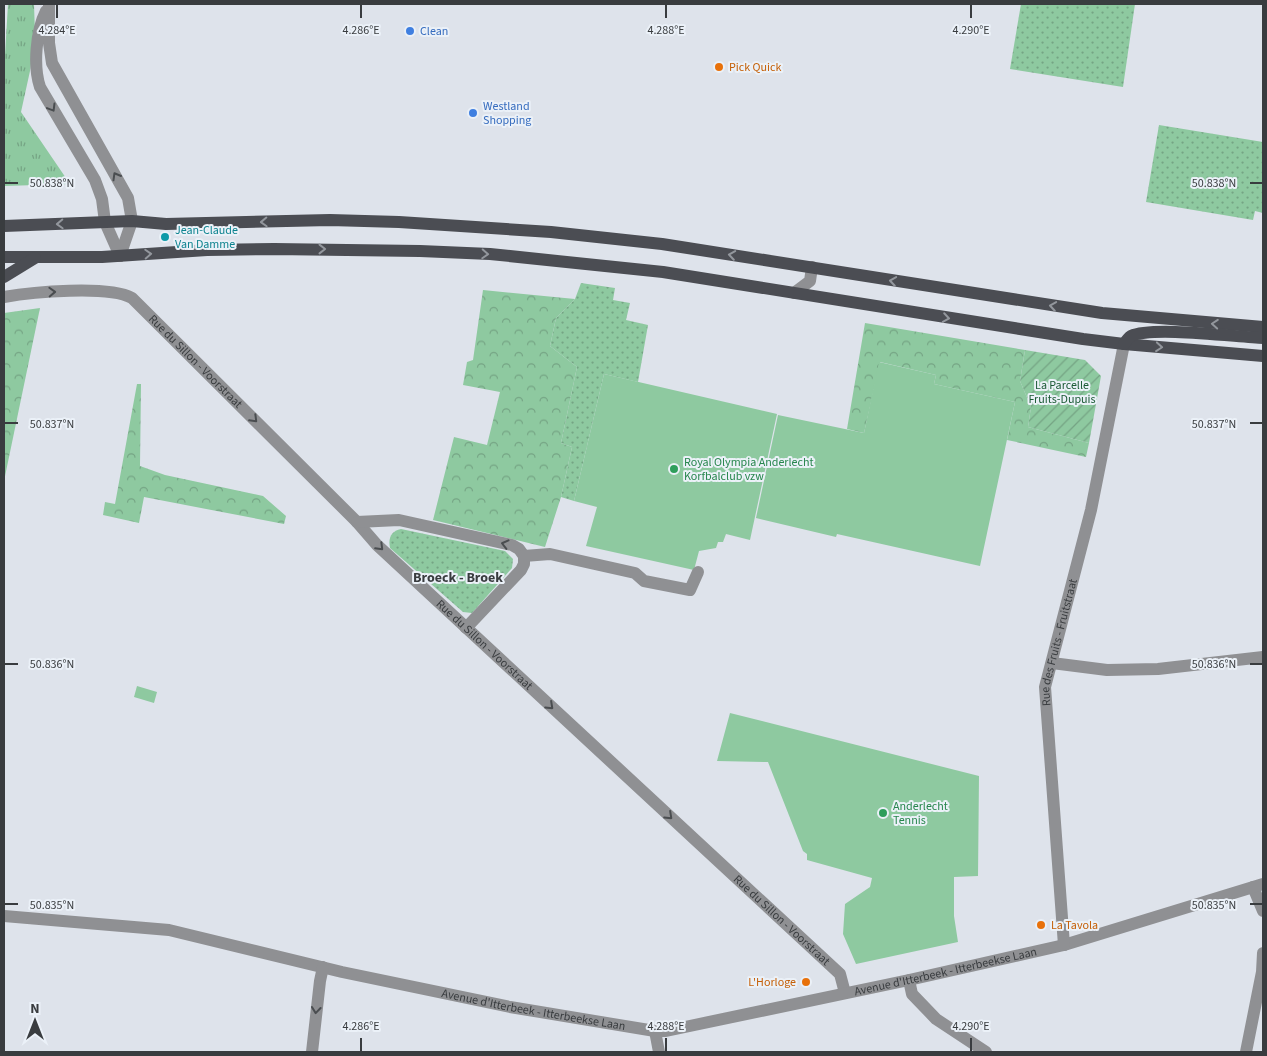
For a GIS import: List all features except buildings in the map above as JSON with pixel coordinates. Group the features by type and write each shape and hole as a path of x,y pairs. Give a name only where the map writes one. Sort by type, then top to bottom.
{"main road":[{"path":"4,226 132,221 166,224 350,221 399,222 551,232 660,244 1095,312 1263,328"},
{"path":"4,257 120,256 207,250 274,249 420,250 490,254 663,272 1004,327 1124,344 1263,356"},
{"path":"4,278 38,256"},
{"path":"1124,344 1129,337 1142,333 1263,338"}],"street":[{"path":"48,5 49,43 52,63 128,198 132,221 120,256"},
{"path":"48,5 42,20 36,77 95,180 102,199 105,222 120,256"},
{"path":"794,293 810,281 812,267"},
{"name":"Rue du Sillon - Voorstraat","path":"4,297 42,292 100,291 115,292 132,298 357,522 377,545 840,974 845,993"},
{"name":"Rue des Fruits - Fruitstraat","path":"1064,945 1045,687 1091,510 1124,344"},
{"path":"357,522 398,520 512,545 519,549 524,556 524,564 521,570 466,628"},
{"path":"524,556 550,554 635,574 644,581 690,590 698,572"},
{"path":"1052,663 1107,670 1158,669 1263,657"},
{"path":"1258,885 1263,911"},
{"name":"Avenue d'Itterbeek - Itterbeekse Laan","path":"4,916 169,930 323,967 510,1007 656,1031 666,1031 1064,945 1258,885"},
{"path":"1246,1052 1262,971 1263,953"},
{"path":"312,1052 323,967"},
{"path":"909,980 912,994 936,1019 986,1052"},
{"path":"656,1031 659,1052"}],"green space":[{"path":"8,4 34,4 35,34 30,71 21,112 70,184 4,186 4,72"},
{"path":"1021,4 1135,4 1123,87 1010,69"},
{"path":"1159,125 1263,142 1263,213 1255,211 1253,220 1146,202"},
{"path":"581,283 615,288 613,300 630,303 626,320 648,325 638,382 604,374 574,501 561,497 572,447 561,443 577,367 550,346 556,318 575,299"},
{"path":"483,290 575,299 556,318 550,346 577,367 561,443 572,447 561,497 545,547 433,520 454,437 487,445 500,392 463,385 467,362 473,360"},
{"path":"40,308 4,481 4,313"},
{"path":"865,323 1025,350 1020,381 1031,407 1028,427 1089,443 1086,457 1007,440 1015,402 934,384 936,375 880,362 864,433 847,429"},
{"name":"La Parcelle Fruits-Dupuis","path":"1025,350 1085,360 1101,376 1089,443 1028,427 1031,407 1020,381"},
{"path":"879,362 936,375 934,384 1015,402 980,566 837,534 836,537 756,518 778,415 864,433"},
{"name":"Royal Olympia Anderlecht Korfbalclub vzw","path":"604,374 777,414 750,540 726,534 723,542 718,542 716,548 699,551 694,570 586,546 597,507 574,501"},
{"path":"137,384 141,384 140,466 165,475 263,496 286,516 284,524 144,497 139,523 103,515 105,502 115,504"},
{"path":"401,529 505,551 513,559 512,568 472,613 463,612 390,548 389,541 391,536 395,531"},
{"path":"137,686 157,692 154,703 134,697"},
{"name":"Anderlecht Tennis","path":"730,713 979,776 978,876 954,877 954,916 958,942 856,964 843,934 845,904 870,887 872,878 807,860 807,854 803,851 768,762 717,761"}],"place":[{"name":"Clean","path":"410,31"},
{"name":"Pick Quick","path":"719,67"},
{"name":"Westland Shopping","path":"473,113"},
{"name":"Jean-Claude Van Damme","path":"165,237"},
{"name":"Royal Olympia Anderlecht Korfbalclub vzw","path":"674,469"},
{"name":"Anderlecht Tennis","path":"883,813"},
{"name":"La Tavola","path":"1041,925"},
{"name":"L'Horloge","path":"806,982"}],"district":[{"name":"Broeck - Broek","path":"458,578"}]}
